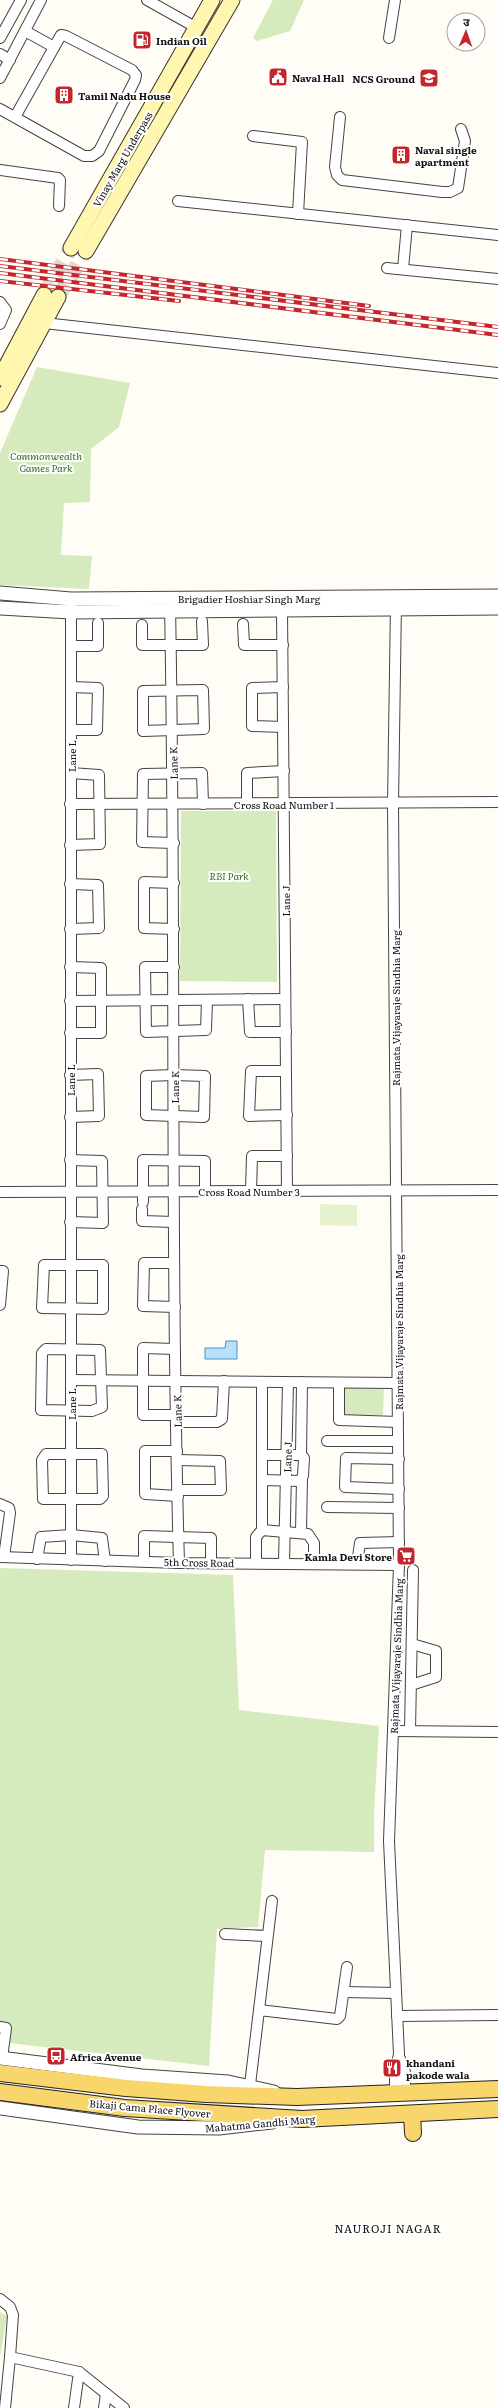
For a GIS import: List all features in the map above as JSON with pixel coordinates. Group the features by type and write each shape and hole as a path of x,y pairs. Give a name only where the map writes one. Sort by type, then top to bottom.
{"main road":[{"name":"Vinay Marg Underpass","path":"71,248 212,0"},
{"name":"Vinay Marg Underpass","path":"86,251 232,0"},
{"path":"0,378 44,295"},
{"path":"0,404 58,297"},
{"name":"Bikaji Cama Place Flyover","path":"1,2063 126,2088 206,2094 249,2090"},
{"path":"249,2090 297,2097 498,2089"},
{"name":"Bikaji Cama Place Flyover","path":"0,2092 125,2108 302,2119"},
{"name":"Mahatma Gandhi Marg","path":"302,2119 498,2109"},
{"path":"412,2114 412,2133"}],"street":[{"path":"0,38 21,0"},
{"path":"0,78 41,0"},
{"path":"147,0 197,28"},
{"path":"390,38 395,0"},
{"path":"25,31 54,47"},
{"path":"0,109 84,156 92,156 99,152 135,80 136,75 132,70 66,36 58,38 15,117"},
{"path":"0,54 10,60"},
{"path":"340,117 336,167 337,175 342,180 442,192 450,192 458,188 465,141 462,129"},
{"path":"253,136 302,142 298,214"},
{"path":"0,170 58,178 60,180 59,206"},
{"path":"178,201 498,235"},
{"path":"403,269 407,225"},
{"path":"387,268 498,279"},
{"path":"0,302 6,310 0,324"},
{"path":"44,323 498,373"},
{"name":"Brigadier Hoshiar Singh Marg","path":"0,594 71,606"},
{"name":"Brigadier Hoshiar Singh Marg","path":"170,605 282,610 498,596"},
{"name":"Brigadier Hoshiar Singh Marg","path":"0,608 396,603 498,608"},
{"name":"Rajmata Vijayaraje Sindhia Marg","path":"396,603 393,804 399,1565 389,1841 399,2054 395,2074 400,2094"},
{"name":"Lane K","path":"170,605 174,804 173,1191 180,1563"},
{"name":"Lane L","path":"71,606 71,1560"},
{"name":"Lane J","path":"282,610 288,1191"},
{"path":"142,625 142,645 202,645 202,621"},
{"path":"71,646 98,646 98,623"},
{"path":"243,624 244,645 282,645"},
{"path":"71,687 98,688 98,730 71,730"},
{"path":"283,687 252,688 252,726 283,727"},
{"path":"203,690 204,729 172,731 143,731 143,691 203,690"},
{"path":"174,843 142,842 143,774 173,772 202,773 203,804"},
{"path":"247,804 247,773 284,772"},
{"path":"70,773 99,775 100,804 100,844 70,845"},
{"name":"Cross Road Number 1","path":"70,804 393,804 498,802"},
{"path":"174,883 144,882 144,928 174,929"},
{"path":"70,884 98,885 98,928 70,929"},
{"path":"174,967 145,966 146,1032 206,1030 207,1000"},
{"path":"70,967 101,968 101,1033 70,1033"},
{"path":"248,999 250,1032 286,1032"},
{"path":"70,1001 285,999"},
{"path":"286,1071 251,1071 249,1116 287,1115"},
{"path":"70,1075 98,1074 99,1116 70,1117"},
{"path":"174,1075 205,1076 204,1117 146,1115 146,1076 174,1075"},
{"path":"252,1191 252,1156 287,1156"},
{"path":"70,1160 102,1161 103,1223 70,1222"},
{"path":"174,1222 142,1222 143,1160 205,1161 205,1191"},
{"name":"Cross Road Number 3","path":"0,1192 498,1190"},
{"path":"174,1263 144,1263 143,1306 175,1307"},
{"path":"44,1265 70,1265 103,1266 103,1309 42,1308 44,1265"},
{"path":"0,1271 3,1271 3,1278 0,1305"},
{"path":"176,1349 143,1348 143,1415 217,1422 222,1419 224,1381"},
{"path":"43,1350 100,1350 101,1380 102,1407 92,1411 44,1411 40,1408 43,1350"},
{"path":"71,1380 398,1383"},
{"path":"256,1563 256,1537 262,1530 262,1382"},
{"path":"301,1532 304,1458 301,1455 302,1382"},
{"name":"Lane J","path":"284,1563 288,1456 288,1383"},
{"path":"339,1383 339,1420 398,1422"},
{"path":"327,1441 398,1441"},
{"path":"145,1451 220,1461 220,1490 178,1493 145,1494 145,1451"},
{"path":"46,1454 71,1454 102,1454 104,1491 103,1496 100,1499 47,1500 42,1495 43,1456 46,1454"},
{"path":"262,1455 301,1455"},
{"path":"399,1459 346,1458 345,1488 399,1489"},
{"path":"262,1480 287,1481 302,1479"},
{"path":"0,1504 9,1508 10,1513 2,1557"},
{"path":"327,1507 399,1508"},
{"path":"262,1530 301,1532 313,1540 314,1564"},
{"path":"37,1559 41,1537 71,1535 102,1538 105,1561"},
{"path":"144,1561 144,1536 179,1536 211,1538 211,1562"},
{"path":"357,1564 360,1542 399,1542"},
{"name":"5th Cross Road","path":"2,1557 180,1563 211,1562 399,1565"},
{"path":"410,1731 413,1570"},
{"path":"411,1685 436,1678 436,1651 412,1644"},
{"path":"393,1731 498,1732"},
{"path":"0,2027 6,2028 1,2063 228,2082 249,2090 272,1901"},
{"path":"225,1934 267,1936"},
{"path":"259,2010 334,2020 340,2016 347,1967"},
{"path":"344,1992 396,1993"},
{"path":"397,2016 498,2015"},
{"name":"Mahatma Gandhi Marg","path":"0,2108 138,2127 219,2128 302,2119"},
{"path":"0,2299 10,2307 13,2315 10,2357 3,2406"},
{"path":"10,2357 79,2372 124,2408"},
{"path":"74,2408 79,2372"},
{"path":"104,2408 106,2394"}],"green space":[{"path":"273,0 304,0 290,31 257,41 253,38"},
{"name":"Commonwealth Games Park","path":"37,367 130,383 119,427 91,449 90,502 64,503 61,555 92,556 89,589 0,585 0,453"},
{"name":"RBI Park","path":"181,811 276,811 277,982 180,981"},
{"path":"320,1204 357,1205 357,1226 320,1225"},
{"path":"343,1387 384,1387 383,1415 343,1415"},
{"path":"0,1568 233,1575 239,1710 379,1726 374,1813 374,1852 265,1850 258,1927 217,1929 209,2066 0,2042"},
{"path":"0,2312 7,2316 0,2357"}],"water":[{"path":"226,1341 237,1341 237,1359 205,1359 205,1348 225,1348"}],"tunnel":[{"path":"44,295 71,248"},
{"path":"58,297 86,251"}],"railway":[{"path":"0,259 369,306"},
{"path":"0,266 498,327"},
{"path":"0,273 498,335"},
{"path":"0,281 179,301"}],"place":[{"name":"Indian Oil","path":"142,40"},
{"name":"Naval Hall","path":"278,77"},
{"name":"NCS Ground","path":"429,78"},
{"name":"Tamil Nadu House","path":"64,95"},
{"name":"Naval single apartment","path":"401,155"},
{"name":"Kamla Devi Store","path":"406,1556"},
{"name":"Africa Avenue","path":"56,2056"},
{"name":"khandani pakode wala","path":"392,2068"}],"district":[{"name":"NAUROJI NAGAR","path":"388,2228"}]}
